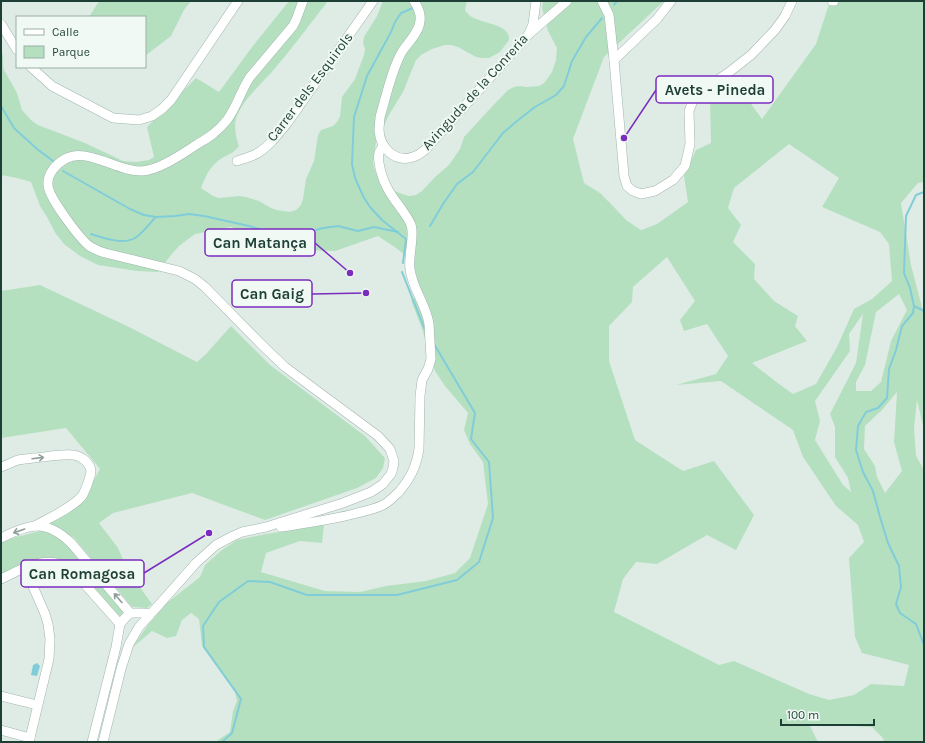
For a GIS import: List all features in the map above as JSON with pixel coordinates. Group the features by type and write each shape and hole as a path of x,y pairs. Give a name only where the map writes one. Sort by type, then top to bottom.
{"street":[{"path":"32,68 52,86 113,118 139,120 152,116 171,100 238,1"},
{"path":"103,742 121,669 129,644 135,632 196,563 216,545 242,532 343,503 371,492 387,480 394,468 394,461 390,449 378,436 285,367 205,287 195,279 179,271 105,253 89,246 73,228 48,189 51,172 66,158 85,155 133,171 148,170 167,162 213,134 228,118 250,77 293,26 303,1"},
{"name":"Carrer dels Esquirols","path":"237,161 256,153 265,147 279,133 373,1"},
{"path":"266,526 271,528 320,521 350,515 382,506 389,502 409,479 413,473 418,458 422,380 431,359 429,324 413,282 410,268 412,227 406,216 391,196 383,181 379,156 380,149 384,146 380,139 380,117 396,63 416,32 420,21 418,8 414,1"},
{"name":"Avinguda de la Conreria","path":"384,146 390,154 398,158 408,158 420,154 433,142 529,34 533,24 536,1"},
{"path":"529,34 567,1"},
{"path":"602,1 609,15 624,176 627,186 633,191 641,194 656,191 673,180 685,166 690,144 689,111 694,98 751,55 775,30 785,16 792,1"},
{"path":"614,60 657,19 671,1"},
{"path":"1,24 16,48"},
{"path":"1,467 18,460 48,456 74,455 83,459 91,469 91,473 82,496 67,508 35,526 1,538"},
{"path":"35,526 48,528 66,538 130,613"},
{"path":"1,579 34,564 45,562 54,562 69,568 78,576 119,628 129,644"},
{"path":"1,730 29,740 49,659 50,639 48,624 25,568"},
{"path":"92,742 119,628 130,613 143,612 150,614"},
{"path":"1,696 37,705"}],"green space":[{"path":"99,1 191,1 184,10 171,36 146,55 146,16 90,16"},
{"path":"289,1 328,1 286,55 242,106 235,123 239,146 234,152 219,160 212,166 201,188 219,198 239,196 246,197 259,201 271,208 290,212 296,210 301,205 306,179 314,161 318,135 321,130 333,126 340,116 342,97 355,79 364,55 364,37 377,16 383,1 467,1 465,10 469,15 478,20 496,25 505,30 509,37 509,40 500,52 489,58 476,57 458,47 445,45 432,49 421,55 416,60 403,92 389,115 376,142 373,161 379,180 393,190 409,196 416,195 422,191 449,165 460,149 464,137 508,90 520,86 539,86 544,83 552,72 556,60 557,48 548,31 542,8 543,1 664,1 604,57 573,139 584,183 600,193 626,220 641,230 657,224 688,202 684,176 696,150 711,143 710,99 733,79 762,119 816,44 830,1 924,1 924,182 918,183 901,203 911,265 924,315 924,430 917,400 914,428 916,456 923,468 924,466 924,742 884,742 883,738 872,727 809,724 818,742 217,742 230,732 233,711 237,701 235,692 202,646 199,619 191,613 182,620 176,636 167,638 152,631 132,648 148,625 168,602 200,577 205,565 222,550 237,540 324,525 322,543 300,541 266,553 261,572 325,591 360,592 386,586 426,581 455,573 470,558 488,504 483,462 470,444 464,430 468,413 445,386 435,371 411,300 417,297 411,260 396,248 378,236 335,251 279,249 231,227 195,234 179,246 158,272 137,271 98,265 80,256 64,244 56,234 40,206 31,182 1,175 1,48 4,70 17,93 22,110 32,121 38,125 85,143 123,161 136,162 149,160 154,157 147,127 196,78 219,92 252,47","holes":["789,144 839,178 822,207 880,232 889,244 892,281 872,299 854,309 837,347 816,384 793,394 752,363 807,341 795,326 798,316 774,301 754,279 755,264 733,242 741,225 728,208 734,188","667,257 695,301 680,320 684,331 707,324 728,356 716,374 676,385 721,381 793,430 803,457 836,506 858,525 864,542 849,558 855,637 862,653 909,665 904,686 871,684 854,695 829,700 809,694 734,661 719,665 614,612 623,579 636,562 657,564 707,535 736,550 754,515 714,461 683,471 635,440 609,361 609,326 632,302 633,287","899,294 907,310 891,341 881,382 871,391 856,391 856,382 865,365 876,312","863,314 856,363 830,414 835,427 835,457 848,478 851,492 843,485 815,440 820,421 815,401 850,351 849,334","897,392 894,442 902,471 885,493 877,477 875,466 864,449 865,426 882,410"]},
{"path":"40,285 127,326 197,362 231,326 270,365 365,436 385,458 383,468 376,478 357,488 265,520 192,493 113,513 99,523 118,548 128,571 152,604 147,608 132,607 74,538 48,522 82,502 100,469 66,428 1,438 1,291"},
{"path":"40,531 55,534 66,541 124,611 120,617 95,588 66,562 1,575 1,542"}],"water":[{"path":"37,663 40,666 37,676 31,675 33,665"}],"waterway":[{"path":"614,5 617,1"},
{"path":"403,263 406,239 382,220 370,207 355,178 352,164 354,117 367,76 401,13 413,8"},
{"path":"430,226 457,184 473,172 503,133 535,107 556,95 564,86 572,61 586,37 602,18"},
{"path":"1,106 14,128 53,161"},
{"path":"63,171 130,209 144,215 156,217 189,214 204,216 249,226 279,235 294,232 309,232 338,226 358,231 374,227 398,232"},
{"path":"924,192 916,195 906,216 904,273 910,288 914,306 913,313 902,326 896,350 889,369 887,398 878,408 866,412 858,426 856,450 863,472 873,491 888,543 899,566 901,587 896,604 900,613 916,624 924,645"},
{"path":"91,234 119,241 130,240 141,234 156,217"},
{"path":"402,272 425,330"},
{"path":"914,306 924,311"},
{"path":"222,742 232,733 241,699 204,647 203,626 219,602 248,581 270,582 307,595 397,595 457,580 479,562 493,518 489,462 471,439 475,413 434,344"}],"place":[{"name":"Avets - Pineda","path":"624,138"},
{"name":"Can Matança","path":"350,273"},
{"name":"Can Gaig","path":"366,293"},
{"name":"Can Romagosa","path":"209,533"}]}
